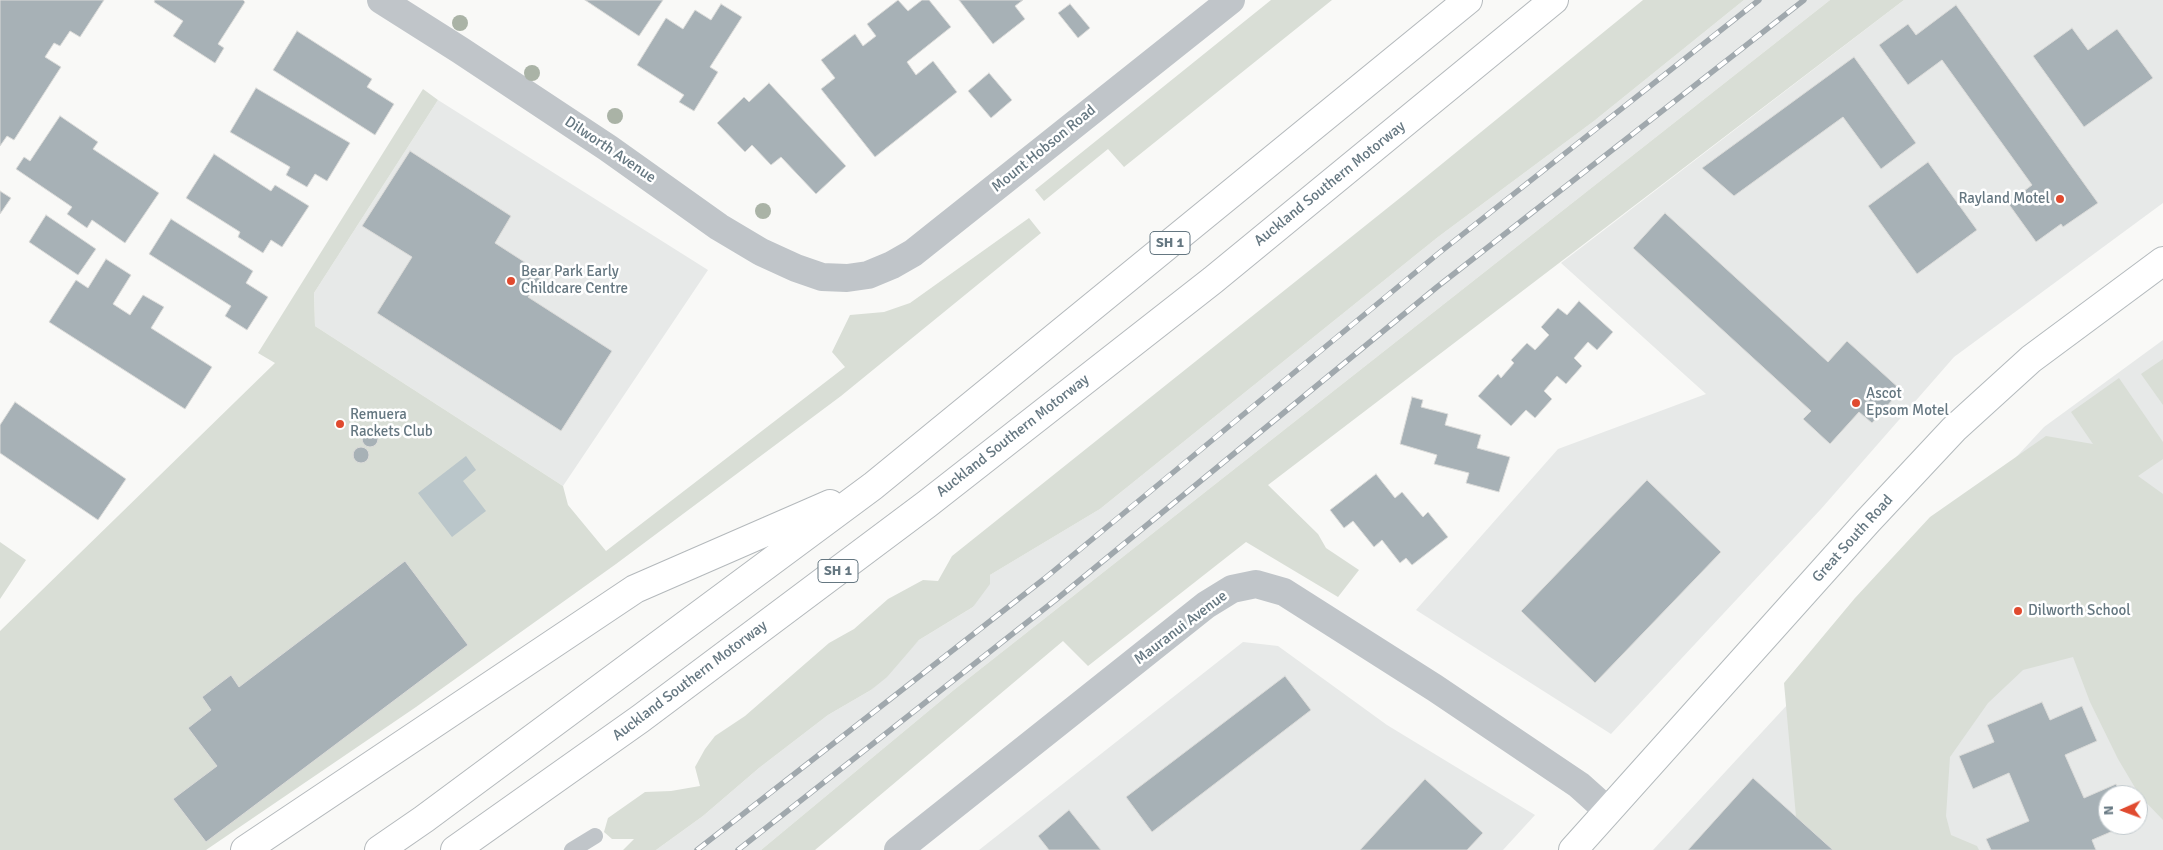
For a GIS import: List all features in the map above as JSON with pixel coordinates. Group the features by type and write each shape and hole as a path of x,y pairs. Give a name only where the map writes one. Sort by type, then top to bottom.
{"main road":[{"name":"SH 1","path":"379,850 432,813 873,486 1468,0"},
{"name":"Auckland Southern Motorway","path":"455,850 640,719 927,504 1220,274 1554,0"},
{"name":"Great South Road","path":"1573,850 1867,522 1954,429 2031,359 2163,261"},
{"path":"245,850 635,589 873,486"}],"street":[{"name":"Dilworth Avenue","path":"381,0 485,66 760,252 822,277 847,278"},
{"name":"Mount Hobson Road","path":"847,278 868,275 892,265 913,253 1230,0"},
{"name":"Mauranui Avenue","path":"898,850 1206,605 1232,589 1256,584 1284,592 1428,683 1579,785 1608,811"}],"lane":[{"path":"572,850 595,836"}],"shaded area":[{"path":"1271,0 1332,0 1124,167 1108,149 1044,201 1035,190"},
{"path":"1643,0 1744,0 1594,121 1438,237 1100,509 990,575 990,584 973,607 919,640 887,677 871,690 828,715 759,768 703,816 656,850 623,850 634,839 612,839 604,832 608,818 645,792 671,791 700,786 695,767 715,736 745,716 829,643 854,629 888,599 923,580 938,581 952,556 1405,194"},
{"path":"1744,0 1830,0 955,689 761,850 656,850 703,816 759,768 828,715 871,690 919,640 973,607 990,575 1100,509 1438,237 1594,121"},
{"path":"1830,0 1904,0 1268,485 1318,534 1326,548 1359,570 1338,597 1246,542 1088,666 1063,641 815,850 761,850 955,689"},
{"path":"1904,0 2163,0 2163,203 1954,357 1821,509 1611,734 1416,610 1558,449 1706,394 1561,263"},
{"name":"Remuera Rackets Club","path":"423,89 438,100 314,293 315,326 563,486 568,505 606,551 845,367 832,352 850,315 884,312 910,303 1029,218 1041,233 841,396 616,564 416,707 206,850 0,850 0,631 275,363 258,353"},
{"name":"Bear Park Early Childcare Centre","path":"438,100 708,270 563,486 315,326 314,293"},
{"name":"Dilworth School","path":"2163,340 2163,850 1653,850 2044,427"},
{"path":"2163,359 2163,405 2141,374"},
{"name":"Dilworth School","path":"2119,378 2163,442 2163,459 2138,476 2163,494 2163,820 2148,804 2148,785 2133,785 2118,759 2090,702 2073,657 2023,670 1988,703 1950,757 1946,816 1951,835 1977,846 1979,850 1799,850 1784,683 1855,598 1930,517 2046,436 2093,444 2071,412"},
{"path":"466,456 476,470 463,481 486,511 452,537 418,493"},
{"path":"0,542 26,560 0,599"},
{"path":"1243,642 1278,646 1387,725 1535,815 1503,850 979,850"}],"building":[{"path":"0,0 104,0 80,37 70,31 60,46 54,43 45,57 61,67 14,140 7,136 0,146"},
{"path":"155,0 243,0 245,2 218,44 224,48 215,63 173,36 183,21 154,2"},
{"path":"585,0 663,0 639,36"},
{"path":"898,0 908,11 922,0 929,0 951,27 907,62 916,75 933,61 957,92 875,157 821,89 835,78 821,60 855,34 863,46 876,36 867,24"},
{"path":"959,0 1023,0 1015,6 1025,19 993,44"},
{"path":"721,4 742,17 710,67 718,72 694,111 679,102 684,95 637,65 666,18 683,29 695,10 711,20"},
{"path":"1070,4 1090,28 1078,38 1058,13"},
{"path":"1956,5 2098,203 2063,227 2061,224 2036,242 2008,203 2032,185 1942,60 1908,85 1879,45 1908,24 1916,35"},
{"path":"2072,28 2088,50 2117,29 2153,78 2084,127 2033,56"},
{"path":"297,31 372,79 367,87 394,104 375,135 273,70"},
{"path":"1854,57 1916,143 1881,169 1843,117 1734,196 1702,168"},
{"path":"989,73 1012,100 991,118 968,91"},
{"path":"769,83 846,166 816,194 781,157 771,165 752,145 745,152 717,123 744,97 749,102"},
{"path":"256,88 350,143 327,181 315,174 307,187 286,175 290,167 230,132"},
{"path":"60,116 98,142 93,149 159,193 125,243 92,220 87,228 67,214 72,207 16,169 24,157 30,161"},
{"path":"410,151 511,216 495,243 543,274 528,297 612,351 561,431 377,313 412,257 362,226"},
{"path":"214,154 271,191 275,185 309,206 282,247 271,240 263,253 238,237 240,232 186,198"},
{"path":"1928,162 1977,230 1917,274 1868,206"},
{"path":"0,191 11,198 0,214"},
{"path":"1665,213 1828,362 1847,341 1901,390 1872,423 1859,412 1830,444 1803,419 1811,411 1633,248"},
{"path":"46,215 96,249 78,275 29,242"},
{"path":"171,219 253,271 246,283 268,297 247,330 225,316 231,306 149,254"},
{"path":"106,259 131,275 113,304 130,315 143,295 164,307 151,328 212,367 185,409 49,322 76,280 88,288"},
{"path":"1579,301 1613,332 1597,350 1588,342 1574,358 1582,366 1566,384 1557,376 1544,391 1552,399 1535,418 1526,410 1511,426 1478,396 1498,374 1501,378 1514,363 1511,360 1527,343 1535,350 1549,335 1541,327 1558,308 1567,315"},
{"path":"1412,397 1423,400 1421,407 1448,414 1445,425 1481,435 1477,448 1510,457 1499,492 1466,483 1469,473 1434,464 1437,455 1400,444"},
{"path":"15,402 126,479 98,520 0,453 0,425"},
{"path":"367,431 373,431 378,436 376,445 367,447 362,442 362,436"},
{"path":"358,447 364,447 369,452 367,461 358,463 353,458 353,452"},
{"path":"1376,474 1395,498 1402,492 1423,517 1428,512 1448,537 1412,565 1406,558 1400,563 1382,540 1374,547 1353,521 1344,528 1330,510"},
{"path":"1647,480 1721,552 1595,683 1521,611"},
{"path":"405,561 468,645 206,842 173,799 217,766 188,728 211,710 202,697 231,675 239,687"},
{"path":"1285,676 1311,710 1152,832 1126,797"},
{"path":"2042,702 2050,720 2082,706 2097,741 2065,755 2084,798 2098,792 2098,835 2104,835 2092,840 2096,850 1991,850 1986,839 2029,821 2009,773 1973,789 1959,756 1994,742 1987,725"},
{"path":"1753,778 1833,850 1688,850"},
{"path":"1425,779 1483,833 1467,850 1360,850"},
{"path":"1069,810 1101,850 1049,850 1038,836"}],"railway":[{"path":"697,850 1044,579 1439,253 1759,0"},
{"path":"738,850 1058,598 1437,287 1804,0"}],"place":[{"name":"Rayland Motel","path":"2060,199"},
{"name":"Bear Park Early Childcare Centre","path":"511,281"},
{"name":"Ascot Epsom Motel","path":"1856,403"},
{"name":"Remuera Rackets Club","path":"340,424"},
{"name":"Dilworth School","path":"2018,611"}]}
